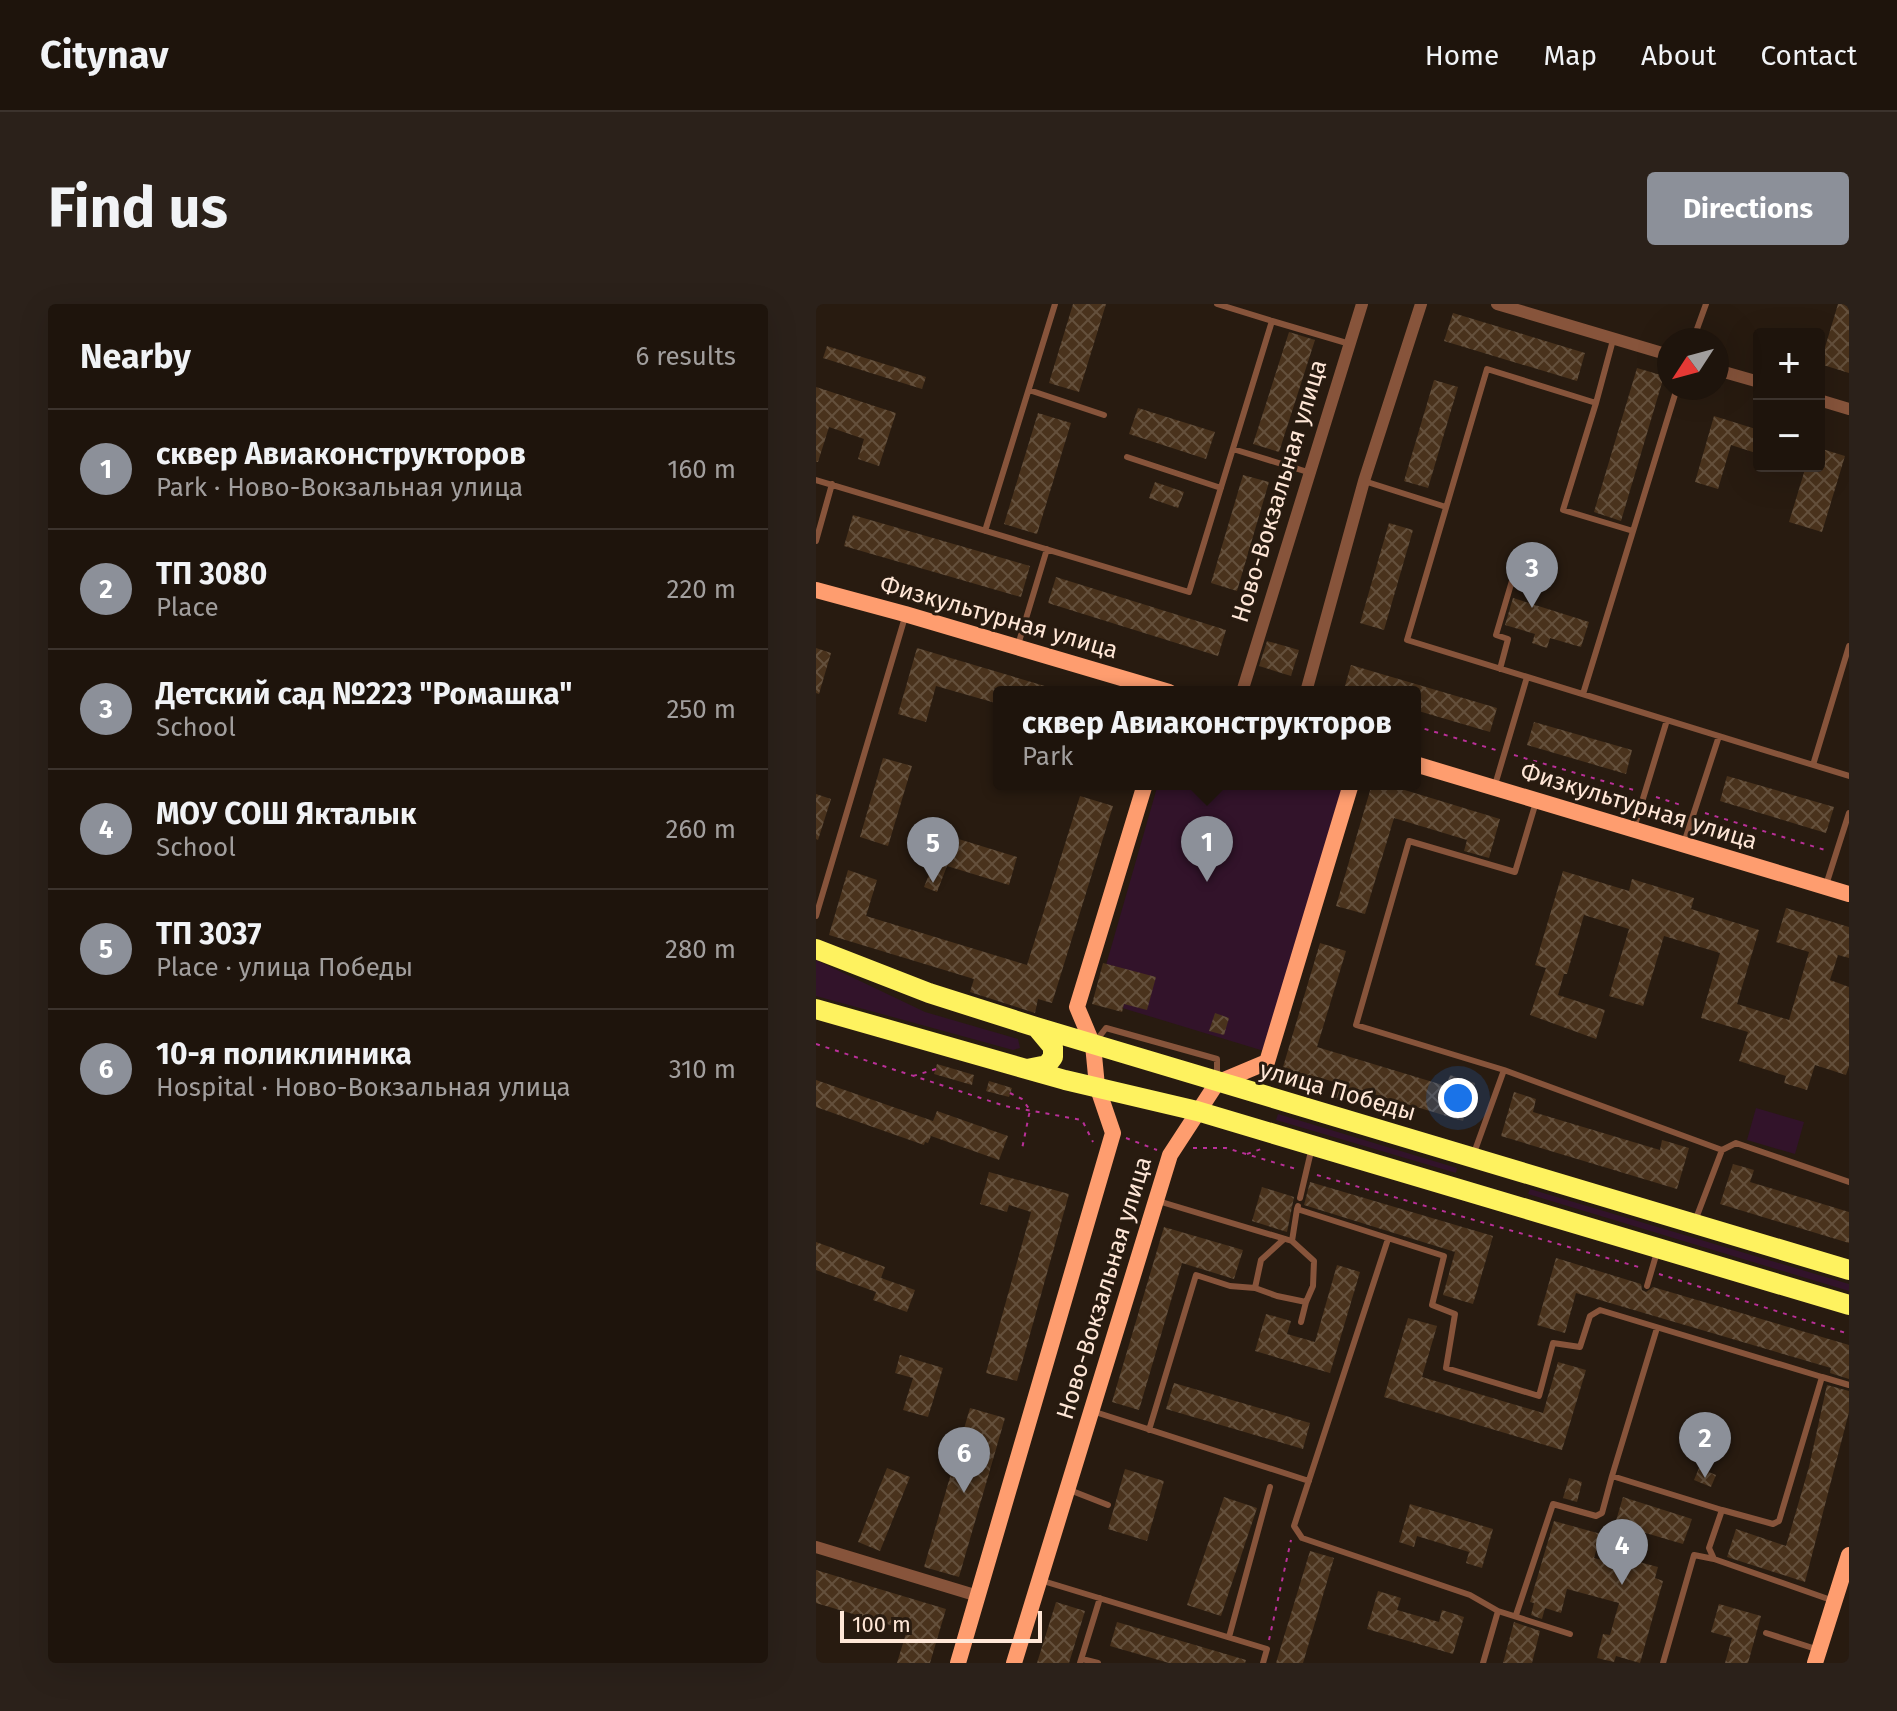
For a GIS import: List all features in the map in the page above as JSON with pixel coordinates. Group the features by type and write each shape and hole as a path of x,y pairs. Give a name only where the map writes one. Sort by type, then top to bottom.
{"main road":[{"name":"улица Победы","path":"816,949 929,993 1093,1045 1849,1270"},
{"path":"816,1009 1027,1069 1197,1111 1313,1144 1849,1305"},
{"path":"1027,1069 1047,1065 1053,1057 1053,1047 1036,1027"},
{"path":"1464,1190 1475,1187 1480,1179 1481,1168 1473,1158"},
{"path":"1521,1207 1508,1194 1508,1187 1518,1176 1528,1175"}],"street":[{"name":"Ново-Вокзальная улица","path":"1244,686 1362,304"},
{"path":"1308,686 1364,481 1421,304"},
{"path":"1497,304 1657,352"},
{"path":"1729,373 1753,380"},
{"path":"1825,402 1849,409"},
{"name":"Физкультурная улица","path":"816,590 1149,686"},
{"name":"Физкультурная улица","path":"1421,766 1849,894"},
{"name":"Ново-Вокзальная улица","path":"958,1663 1113,1133 1097,1086 1093,1045 1077,1007 1143,790"},
{"path":"1217,1083 1267,1062 1349,790"},
{"name":"Ново-Вокзальная улица","path":"1014,1663 1170,1155 1217,1083"},
{"path":"816,1547 978,1596"},
{"path":"1818,1656 1849,1555"}],"lane":[{"path":"985,531 1055,304"},
{"path":"1217,304 1350,344"},
{"path":"1697,328 1706,304"},
{"path":"816,480 1189,592 1272,321"},
{"path":"1614,339 1563,510 1633,531"},
{"path":"1596,403 1487,369 1407,640 1849,776"},
{"path":"1029,390 1104,415"},
{"path":"1583,694 1673,400"},
{"path":"1233,449 1311,473"},
{"path":"1127,457 1221,488"},
{"path":"1364,481 1446,507"},
{"path":"816,541 832,484"},
{"path":"1018,647 1047,549"},
{"path":"1500,669 1508,639 1496,635 1514,574"},
{"path":"816,916 905,614"},
{"path":"1813,765 1849,646"},
{"path":"1494,787 1527,677"},
{"path":"1634,829 1667,720"},
{"path":"1684,844 1719,736"},
{"path":"1537,800 1515,872 1409,841 1356,1025 1504,1070 1722,1150"},
{"path":"1826,887 1849,813"},
{"path":"1473,1158 1504,1070"},
{"path":"1693,1225 1722,1150 1736,1143 1849,1182"},
{"path":"1255,1288 1261,1260 1288,1240 1313,1144"},
{"path":"1156,1200 1288,1240 1314,1261 1313,1286 1301,1322"},
{"path":"1298,1205 1388,1239 1444,1256 1432,1305 1455,1314 1446,1368 1539,1396 1553,1343 1580,1347 1590,1316 1600,1310 1849,1385"},
{"path":"1388,1239 1294,1526 1302,1538 1470,1595 1498,1611 1570,1634"},
{"path":"1647,1286 1658,1249"},
{"path":"1149,1430 1196,1275 1230,1286 1255,1288 1306,1302"},
{"path":"1637,1321 1640,1311"},
{"path":"1516,1615 1553,1504 1596,1516 1602,1513 1657,1328"},
{"path":"1612,1476 1773,1524 1779,1521 1822,1377"},
{"path":"1092,1411 1309,1481"},
{"path":"1229,1637 1270,1487"},
{"path":"1067,1489 1108,1505"},
{"path":"1714,1559 1709,1548 1722,1510"},
{"path":"1663,1663 1694,1555 1714,1559 1835,1601"},
{"path":"1040,1580 1267,1649 1263,1663"},
{"path":"1098,1663 1081,1661 1100,1598"},
{"path":"1483,1663 1498,1611"},
{"path":"1766,1633 1818,1656"}],"path":[{"path":"1421,728 1645,793 1836,854"},
{"path":"816,1044 1005,1106 1082,1120 1093,1142"},
{"path":"912,1076 936,1069"},
{"path":"1010,1093 1022,1099 1030,1110 1022,1149"},
{"path":"1084,1125 1170,1155"},
{"path":"1192,1148 1226,1148 1652,1271 1849,1334"},
{"path":"1246,1154 1266,1148"},
{"path":"1267,1649 1294,1526"}],"shaded area":[{"path":"1156,790 1341,790 1264,1051 1096,1000"},
{"path":"816,960 925,1012 1018,1039 1020,1048 1013,1050 816,996"},
{"path":"1756,1108 1804,1122 1795,1154 1747,1140"},
{"path":"1278,1114 1457,1168 1456,1173 1276,1120"},
{"path":"1530,1189 1849,1284 1849,1291 1528,1194"}],"building":[{"path":"1073,304 1106,304 1079,392 1049,383"},
{"path":"1838,304 1849,304 1849,373 1825,366 1825,347"},
{"path":"1453,313 1585,353 1577,381 1444,341"},
{"path":"1289,332 1315,340 1279,452 1253,444"},
{"path":"827,346 926,377 922,389 823,358"},
{"path":"1637,368 1657,374 1657,400 1621,521 1594,512"},
{"path":"1434,380 1458,387 1428,488 1404,481"},
{"path":"816,387 896,413 879,466 858,459 864,439 829,427 816,462"},
{"path":"1138,408 1215,432 1206,459 1129,434"},
{"path":"1038,413 1071,423 1037,534 1004,524"},
{"path":"1714,416 1753,428 1753,452 1731,445 1718,489 1695,482"},
{"path":"1825,450 1845,456 1822,532 1789,522 1804,472 1825,472"},
{"path":"1243,475 1269,482 1237,591 1211,583"},
{"path":"1155,482 1184,492 1178,508 1149,498"},
{"path":"853,515 1030,566 1021,597 844,546"},
{"path":"1389,523 1413,530 1384,630 1360,623"},
{"path":"1056,577 1226,630 1218,656 1048,603"},
{"path":"1513,598 1589,622 1581,647 1550,638 1547,648 1532,643 1535,634 1505,625"},
{"path":"1267,641 1299,650 1291,676 1259,666"},
{"path":"816,648 831,653 819,694 816,693"},
{"path":"917,648 1045,686 993,686 993,702 936,686 926,722 898,714"},
{"path":"1351,665 1497,708 1490,732 1421,712 1421,686 1345,686"},
{"path":"1534,722 1632,750 1626,774 1527,745"},
{"path":"883,758 912,766 888,846 860,837"},
{"path":"1727,776 1834,807 1826,833 1720,801"},
{"path":"1370,790 1405,790 1500,819 1489,858 1464,851 1467,840 1394,818 1365,914 1336,906"},
{"path":"816,794 831,799 818,840 816,839"},
{"path":"1080,796 1113,806 1052,1003 1038,999 1035,1013 970,992 974,979 829,935 848,870 877,880 866,916 1027,965"},
{"path":"939,833 1017,857 1009,885 947,866 937,892 924,887 934,862 931,861"},
{"path":"1563,871 1629,891 1632,879 1694,898 1691,909 1759,930 1737,1004 1789,1020 1809,952 1776,942 1786,908 1849,927 1849,958 1838,955 1830,980 1849,987 1849,1066 1846,1075 1815,1065 1807,1090 1784,1083 1786,1076 1739,1061 1748,1032 1701,1018 1720,953 1664,936 1643,1006 1609,996 1629,929 1584,915 1558,995 1605,1010 1596,1039 1530,1015 1546,968 1535,965"},
{"path":"1320,943 1346,951 1317,1047 1446,1086 1450,1075 1475,1083 1463,1121 1357,1089 1354,1102 1330,1096 1334,1082 1314,1076 1309,1088 1286,1081 1291,1069 1283,1067"},
{"path":"1103,963 1156,977 1147,1010 1124,1004 1122,1012 1092,1004"},
{"path":"1215,1013 1229,1018 1224,1035 1209,1031"},
{"path":"937,1064 974,1075 972,1085 934,1074"},
{"path":"816,1080 933,1121 937,1111 1008,1136 999,1160 931,1136 924,1145 816,1107"},
{"path":"989,1081 1012,1088 1009,1097 986,1091"},
{"path":"1514,1092 1536,1099 1533,1112 1660,1150 1662,1140 1689,1148 1677,1189 1501,1136"},
{"path":"1733,1164 1754,1170 1750,1182 1849,1212 1849,1243 1720,1204"},
{"path":"989,1172 1069,1194 1017,1381 986,1373 1031,1212 1009,1205 1007,1212 980,1204"},
{"path":"1310,1182 1493,1236 1473,1304 1443,1295 1455,1252 1304,1205"},
{"path":"1262,1187 1294,1197 1287,1232 1252,1221"},
{"path":"1164,1227 1243,1250 1234,1279 1182,1263 1139,1410 1112,1402"},
{"path":"816,1242 885,1267 881,1278 915,1290 907,1312 873,1300 876,1292 816,1270"},
{"path":"1556,1258 1641,1284 1646,1292 1653,1287 1849,1345 1849,1379 1830,1373 1831,1368 1576,1293 1565,1333 1537,1325"},
{"path":"1337,1265 1360,1272 1330,1373 1255,1351 1266,1314 1291,1321 1287,1334 1315,1342"},
{"path":"1408,1318 1437,1326 1422,1377 1543,1413 1558,1362 1586,1370 1562,1450 1384,1397"},
{"path":"900,1355 943,1368 928,1417 903,1410 913,1378 895,1373"},
{"path":"1174,1383 1310,1423 1303,1449 1166,1409"},
{"path":"1827,1385 1849,1391 1849,1412 1805,1582 1727,1557 1736,1529 1786,1546 1809,1467"},
{"path":"970,1408 1005,1418 959,1577 924,1567"},
{"path":"887,1468 910,1477 880,1551 858,1542"},
{"path":"1699,1468 1716,1475 1711,1487 1694,1480"},
{"path":"1125,1469 1164,1481 1147,1541 1108,1529"},
{"path":"1569,1478 1582,1482 1577,1502 1563,1498"},
{"path":"1224,1497 1257,1508 1221,1616 1187,1605"},
{"path":"1623,1497 1692,1519 1683,1544 1615,1524"},
{"path":"1410,1504 1493,1529 1482,1568 1466,1563 1469,1552 1417,1536 1414,1547 1399,1542"},
{"path":"1554,1521 1601,1534 1594,1558 1623,1565 1624,1558 1658,1567 1655,1578 1663,1581 1640,1663 1616,1656 1614,1662 1597,1658 1603,1634 1610,1635 1619,1603 1567,1589 1561,1613 1545,1608 1542,1619 1531,1615 1534,1603 1530,1602"},
{"path":"1310,1551 1334,1558 1303,1663 1276,1663"},
{"path":"816,1570 946,1609 930,1663 897,1663 907,1630 816,1603"},
{"path":"1378,1591 1401,1598 1397,1610 1439,1622 1442,1610 1464,1617 1453,1654 1367,1629"},
{"path":"1056,1602 1085,1611 1069,1663 1037,1663"},
{"path":"1719,1604 1761,1616 1748,1663 1725,1663 1732,1638 1711,1632"},
{"path":"1117,1622 1246,1660 1245,1663 1169,1663 1110,1646"},
{"path":"1514,1622 1540,1631 1532,1663 1503,1663"}],"place":[{"name":"Детский сад №223 \"Ромашка\"","path":"1532,608"},
{"name":"сквер Авиаконструкторов","path":"1207,882"},
{"name":"ТП 3037","path":"933,883"},
{"name":"ТП 3080","path":"1705,1478"},
{"name":"10-я поликлиника","path":"964,1493"},
{"name":"МОУ СОШ Якталык","path":"1622,1585"}]}
